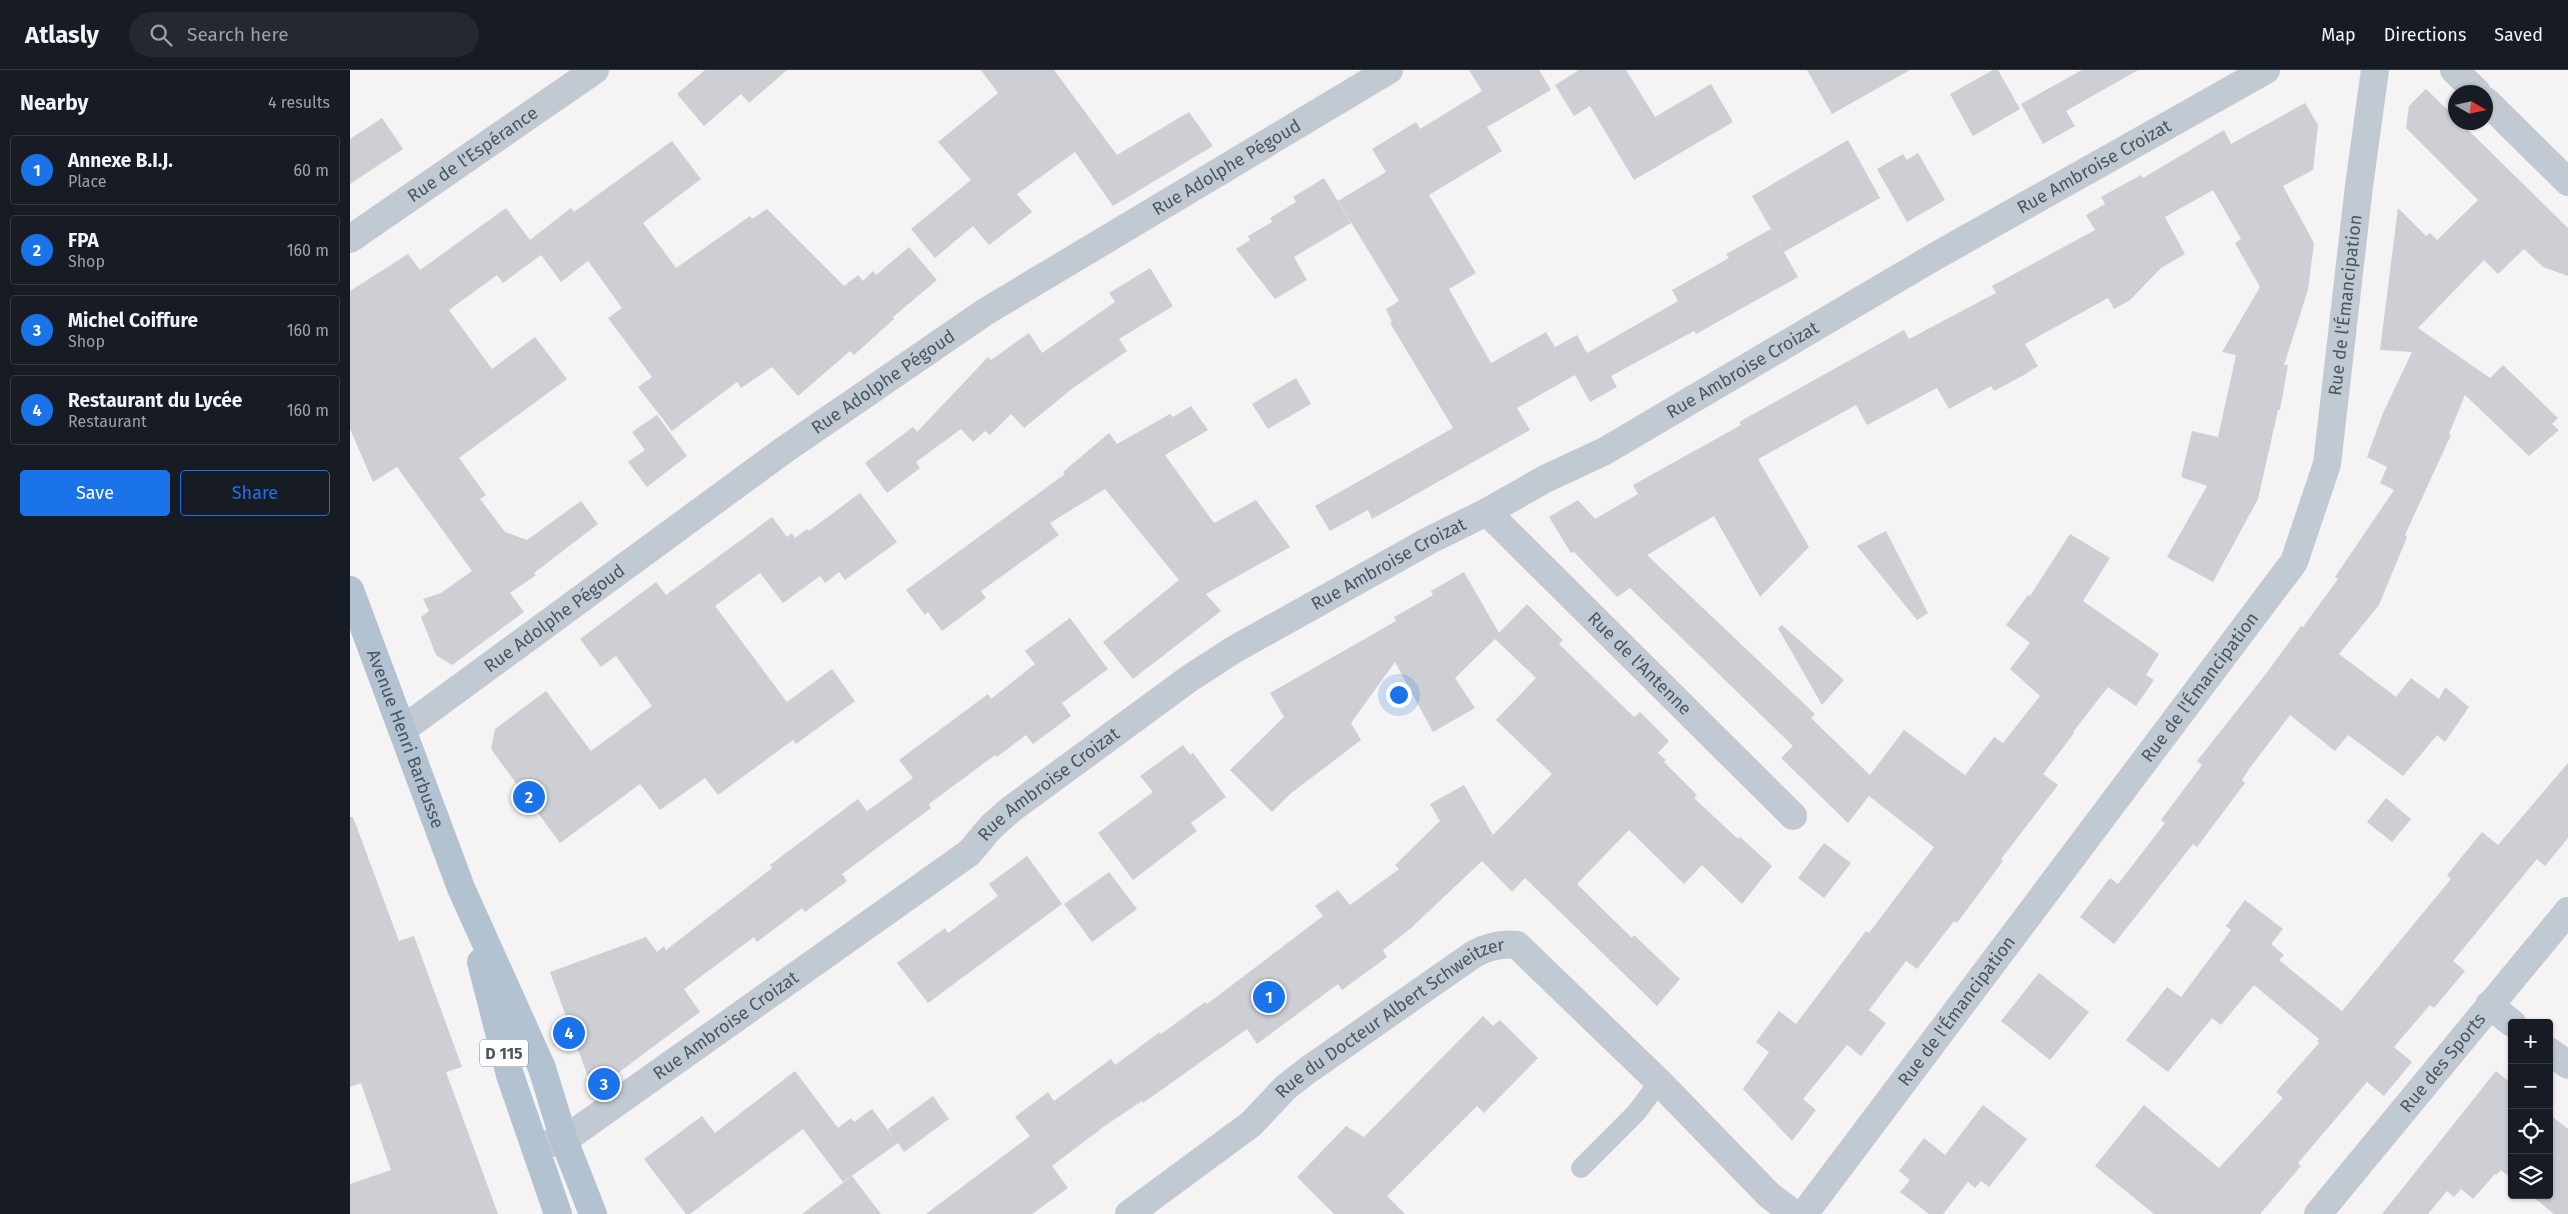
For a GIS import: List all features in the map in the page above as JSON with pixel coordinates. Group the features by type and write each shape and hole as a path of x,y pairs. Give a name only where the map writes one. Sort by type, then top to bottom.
{"main road":[{"name":"Avenue Henri Barbusse","path":"350,590 461,888 542,1068 564,1140 593,1214"},
{"name":"Avenue Henri Barbusse","path":"461,888 510,1075 558,1214"}],"street":[{"name":"Rue de l'Espérance","path":"350,239 595,70"},
{"name":"Rue Adolphe Pégoud","path":"402,730 784,450 985,312 1389,70"},
{"name":"Rue Ambroise Croizat","path":"564,1140 969,853 991,826 1010,810 1190,678 1235,649 1430,540 1487,512 1545,479 1605,451 1934,257 2266,70"},
{"name":"Rue de l'Émancipation","path":"1804,1214 2294,562 2327,464 2359,186 2375,70"},
{"path":"2454,70 2470,85"},
{"path":"2493,108 2568,182"},
{"name":"Rue de l'Antenne","path":"1487,512 1793,816"},
{"name":"Rue des Sports","path":"2318,1214 2488,1005 2568,911"},
{"name":"Rue du Docteur Albert Schweitzer","path":"1129,1214 1251,1124 1286,1087 1308,1070 1483,949 1506,944 1517,945 1658,1082 1769,1195 1794,1214"},
{"path":"2488,1005 2508,1020"},
{"path":"2553,1054 2568,1065"},
{"path":"535,1147 564,1140"}],"lane":[{"path":"1581,1168 1636,1113 1658,1082"}],"building":[{"path":"705,70 787,70 749,103 741,94 704,126 677,94"},
{"path":"981,70 1054,70 1117,155 1189,112 1213,146 1113,206 1075,152 1017,194 1032,212 989,245 973,226 935,258 911,229 971,180 938,142 998,93"},
{"path":"1469,70 1539,70 1551,90 1487,127 1502,151 1429,195 1476,273 1449,289 1491,363 1546,332 1555,347 1577,335 1587,353 1678,301 1672,290 1729,258 1726,254 1771,229 1798,277 1696,334 1694,331 1611,376 1617,387 1590,402 1575,375 1517,408 1530,430 1372,519 1368,510 1330,531 1315,506 1453,428 1390,323 1392,322 1386,309 1399,301 1338,201 1386,172 1372,149 1416,122 1420,129 1482,91"},
{"path":"1579,70 1626,70 1655,117 1711,84 1733,122 1634,180 1590,106 1574,116 1555,85"},
{"path":"1807,70 1910,70 1832,114"},
{"path":"1993,70 1998,70 2020,109 1973,136 1950,94"},
{"path":"2082,70 2138,70 2066,111 2075,126 2043,144 2021,104"},
{"path":"2426,89 2448,110 2448,130 2468,130 2568,228 2568,276 2543,267 2524,249 2498,274 2484,260 2418,328 2490,378 2503,365 2558,418 2552,424 2559,430 2529,456 2465,395 2449,434 2451,435 2405,535 2407,537 2379,605 2339,654 2396,697 2411,678 2439,699 2445,687 2469,707 2445,742 2437,735 2403,776 2348,735 2335,751 2290,715 2249,769 2242,780 2245,783 2197,847 2193,844 2114,944 2080,917 2110,878 2118,884 2165,823 2161,820 2202,765 2197,761 2301,626 2303,627 2338,579 2335,577 2394,490 2380,483 2387,467 2367,457 2383,413 2412,352 2380,350 2398,208 2426,236 2430,233 2437,240 2478,200 2406,128 2409,106"},
{"path":"2305,103 2318,125 2313,170 2283,186 2314,243 2308,290 2284,365 2288,365 2280,410 2278,410 2258,499 2213,582 2167,557 2207,486 2181,477 2192,431 2218,437 2236,355 2222,352 2260,287 2235,243 2241,239 2213,190 2165,217 2185,254 2161,268 2130,300 2114,309 2108,298 2025,344 2038,366 2024,375 1994,391 1991,386 1949,409 1937,388 1867,425 1856,405 1758,459 1809,547 1760,597 1714,516 1647,555 1815,714 1811,718 1870,775 1904,730 1965,775 1994,737 2003,743 2040,696 2010,669 2030,643 2006,625 2028,595 2030,596 2070,534 2110,558 2083,601 2159,654 2146,675 2154,680 2136,706 2108,687 2073,732 2043,774 2058,785 2001,859 2003,861 1957,923 1954,921 1917,969 1906,961 1869,1010 1886,1023 1861,1056 1847,1045 1803,1099 1816,1110 1792,1141 1743,1089 1769,1052 1756,1042 1779,1011 1796,1024 1866,931 1869,933 1934,847 1869,796 1848,823 1781,758 1793,746 1630,588 1617,597 1574,552 1571,553 1549,517 1578,500 1595,519 1638,494 1633,485 1741,425 1739,422 1904,330 1909,339 1996,293 1992,286 2095,230 2086,215 2105,204 2101,197 2141,175 2143,178 2224,130 2231,144"},
{"path":"382,118 403,149 350,184 350,139"},
{"path":"1848,140 1880,198 1784,252 1752,196"},
{"path":"672,141 701,179 643,223 676,268 750,216 752,219 767,209 844,286 858,275 863,281 873,271 876,275 909,247 937,280 893,317 894,319 854,355 850,351 798,396 772,367 741,388 737,382 672,431 638,387 652,377 608,318 622,308 588,261 561,282 541,255 503,283 497,275 449,310 492,369 535,337 567,379 459,458 486,495 480,499 505,532 527,540 581,501 598,524 534,573 536,575 510,593 524,612 452,665 436,655 421,617 429,611 423,599 441,593 472,571 397,467 373,482 350,429 350,291 408,254 420,270 506,208 530,240 571,208 574,212"},
{"path":"1918,153 1945,200 1907,222 1877,169 1903,154 1907,160"},
{"path":"1324,178 1351,223 1294,257 1307,280 1275,299 1236,249 1250,240 1248,236 1272,222 1270,218 1296,202 1293,197"},
{"path":"1150,268 1173,306 1119,339 1127,351 1073,388 1024,428 1011,414 990,435 985,431 973,442 961,429 916,462 920,468 887,493 865,463 913,427 917,432 988,357 991,360 1029,333 1042,353 1115,302 1109,293"},
{"path":"1296,378 1311,404 1268,429 1252,404"},
{"path":"1191,406 1208,430 1165,455 1214,523 1256,500 1290,547 1206,594 1221,611 1133,679 1103,642 1179,580 1105,489 1050,523 1059,535 981,591 986,598 942,631 928,612 925,615 906,590 1065,474 1063,472 1109,433 1117,444 1170,414 1173,417"},
{"path":"657,415 687,456 647,487 628,462 645,450 632,432"},
{"path":"860,493 897,542 845,580 839,572 825,583 820,576 783,603 760,573 715,606 787,702 832,669 855,701 796,744 793,740 718,795 705,778 660,810 640,784 560,843 491,749 495,729 546,691 591,751 652,706 616,656 601,667 580,639 656,582 666,595 772,517 787,537 792,533 795,538 807,529 809,531"},
{"path":"1886,531 1928,613 1917,620 1857,546"},
{"path":"1464,572 1499,633 1527,604 1563,640 1559,644 1634,717 1640,712 1669,741 1658,753 1666,760 1664,762 1697,795 1694,798 1738,839 1740,837 1772,866 1742,904 1702,865 1684,884 1629,830 1577,884 1632,938 1634,935 1680,979 1657,1006 1525,878 1512,892 1482,861 1410,929 1383,950 1387,957 1342,990 1338,984 1257,1044 1247,1029 1143,1103 1142,1101 1106,1125 1052,1166 1068,1188 1032,1214 926,1214 1030,1136 1015,1117 1048,1092 1054,1101 1111,1059 1115,1065 1205,1002 1207,1004 1323,916 1315,906 1338,890 1350,905 1399,869 1395,865 1440,821 1430,804 1464,785 1493,835 1552,774 1496,720 1536,678 1495,639 1455,678 1475,708 1433,732 1395,662 1351,723 1361,740 1290,794 1272,812 1230,770 1284,717 1270,693 1396,621 1394,617 1433,595 1431,591"},
{"path":"1070,618 1108,669 1062,703 1071,716 1033,744 1026,735 997,757 995,755 929,804 931,808 842,874 847,881 805,912 802,908 757,942 754,937 684,989 700,1012 605,1083 588,1077 550,972 646,937 657,952 664,946 666,950 772,868 770,865 858,799 867,811 913,778 899,760 988,694 991,699 1035,664 1025,651"},
{"path":"1782,625 1844,680 1822,705 1778,628"},
{"path":"1183,745 1190,755 1193,753 1226,797 1191,823 1197,831 1133,880 1098,833 1153,792 1140,776"},
{"path":"2568,763 2568,838 2545,866 2537,859 2453,961 2465,971 2434,1008 2430,1005 2394,1047 2412,1062 2384,1096 2367,1082 2298,1163 2301,1166 2260,1214 2154,1214 2095,1166 2144,1105 2219,1168 2283,1098 2276,1092 2319,1043 2317,1041 2319,1039 2254,985 2221,1025 2212,1018 2168,1072 2126,1040 2167,987 2181,997 2231,930 2226,926 2245,900 2283,929 2271,944 2284,955 2279,960 2342,1011 2451,879 2447,875 2482,832 2498,845"},
{"path":"2386,798 2411,819 2392,842 2367,822"},
{"path":"350,817 353,817 399,941 414,936 462,1067 446,1072 498,1214 350,1214 350,1184 391,1170 361,1083 350,1087"},
{"path":"1824,843 1851,863 1824,898 1798,878"},
{"path":"1027,856 1062,904 928,1003 897,963 945,928 948,933 998,896 989,884"},
{"path":"1109,872 1137,909 1092,942 1064,904"},
{"path":"2039,973 2089,1012 2050,1060 2001,1021"},
{"path":"1483,1016 1493,1026 1500,1020 1538,1058 1484,1113 1477,1106 1387,1196 1405,1214 1334,1214 1297,1177 1346,1126 1364,1137"},
{"path":"795,1071 838,1128 851,1118 854,1122 872,1109 897,1142 888,1129 933,1096 949,1119 904,1152 898,1143 843,1182 803,1129 690,1214 686,1214 644,1159 702,1116 715,1133"},
{"path":"2496,1071 2508,1081 2508,1176 2501,1170 2495,1174 2473,1199 2461,1189 2454,1197 2447,1191 2428,1214 2382,1214"},
{"path":"1983,1105 2027,1139 1989,1187 1981,1181 1975,1188 1968,1182 1943,1214 1929,1214 1900,1192 1910,1180 1899,1171 1924,1138 1945,1155"},
{"path":"2553,1117 2568,1129 2568,1214 2554,1214 2536,1199 2553,1199"},
{"path":"852,1176 881,1214 802,1214"}],"place":[{"name":"FPA","path":"529,797"},
{"name":"Annexe B.I.J.","path":"1269,997"},
{"name":"Restaurant du Lycée","path":"569,1033"},
{"name":"Michel Coiffure","path":"604,1084"}]}
